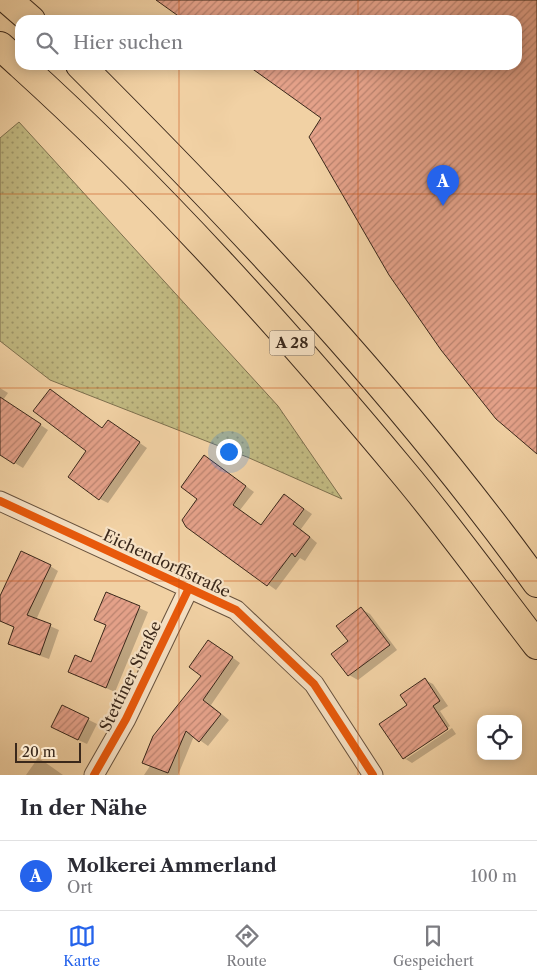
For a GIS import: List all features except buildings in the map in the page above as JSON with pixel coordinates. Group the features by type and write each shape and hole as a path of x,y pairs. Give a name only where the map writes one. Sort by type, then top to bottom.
{"highway":[{"path":"8,0 25,15"},
{"name":"A 28","path":"0,46 15,59"},
{"name":"A 28","path":"27,70 180,219 294,345 404,473 537,645"},
{"name":"A 28","path":"85,70 267,256 362,363 451,469 537,583"}],"street":[{"name":"Eichendorffstraße","path":"0,501 236,610 314,684 373,775"},
{"name":"Stettiner Straße","path":"94,775 126,719 189,588"}],"shaded area":[{"path":"19,122 278,406 342,499 247,457 50,380 0,341 0,138"}],"cycle path":[{"path":"0,501 236,610 314,684 373,775"},
{"path":"94,775 126,719 189,588"}],"place":[{"name":"Molkerei Ammerland","path":"443,206"}]}
